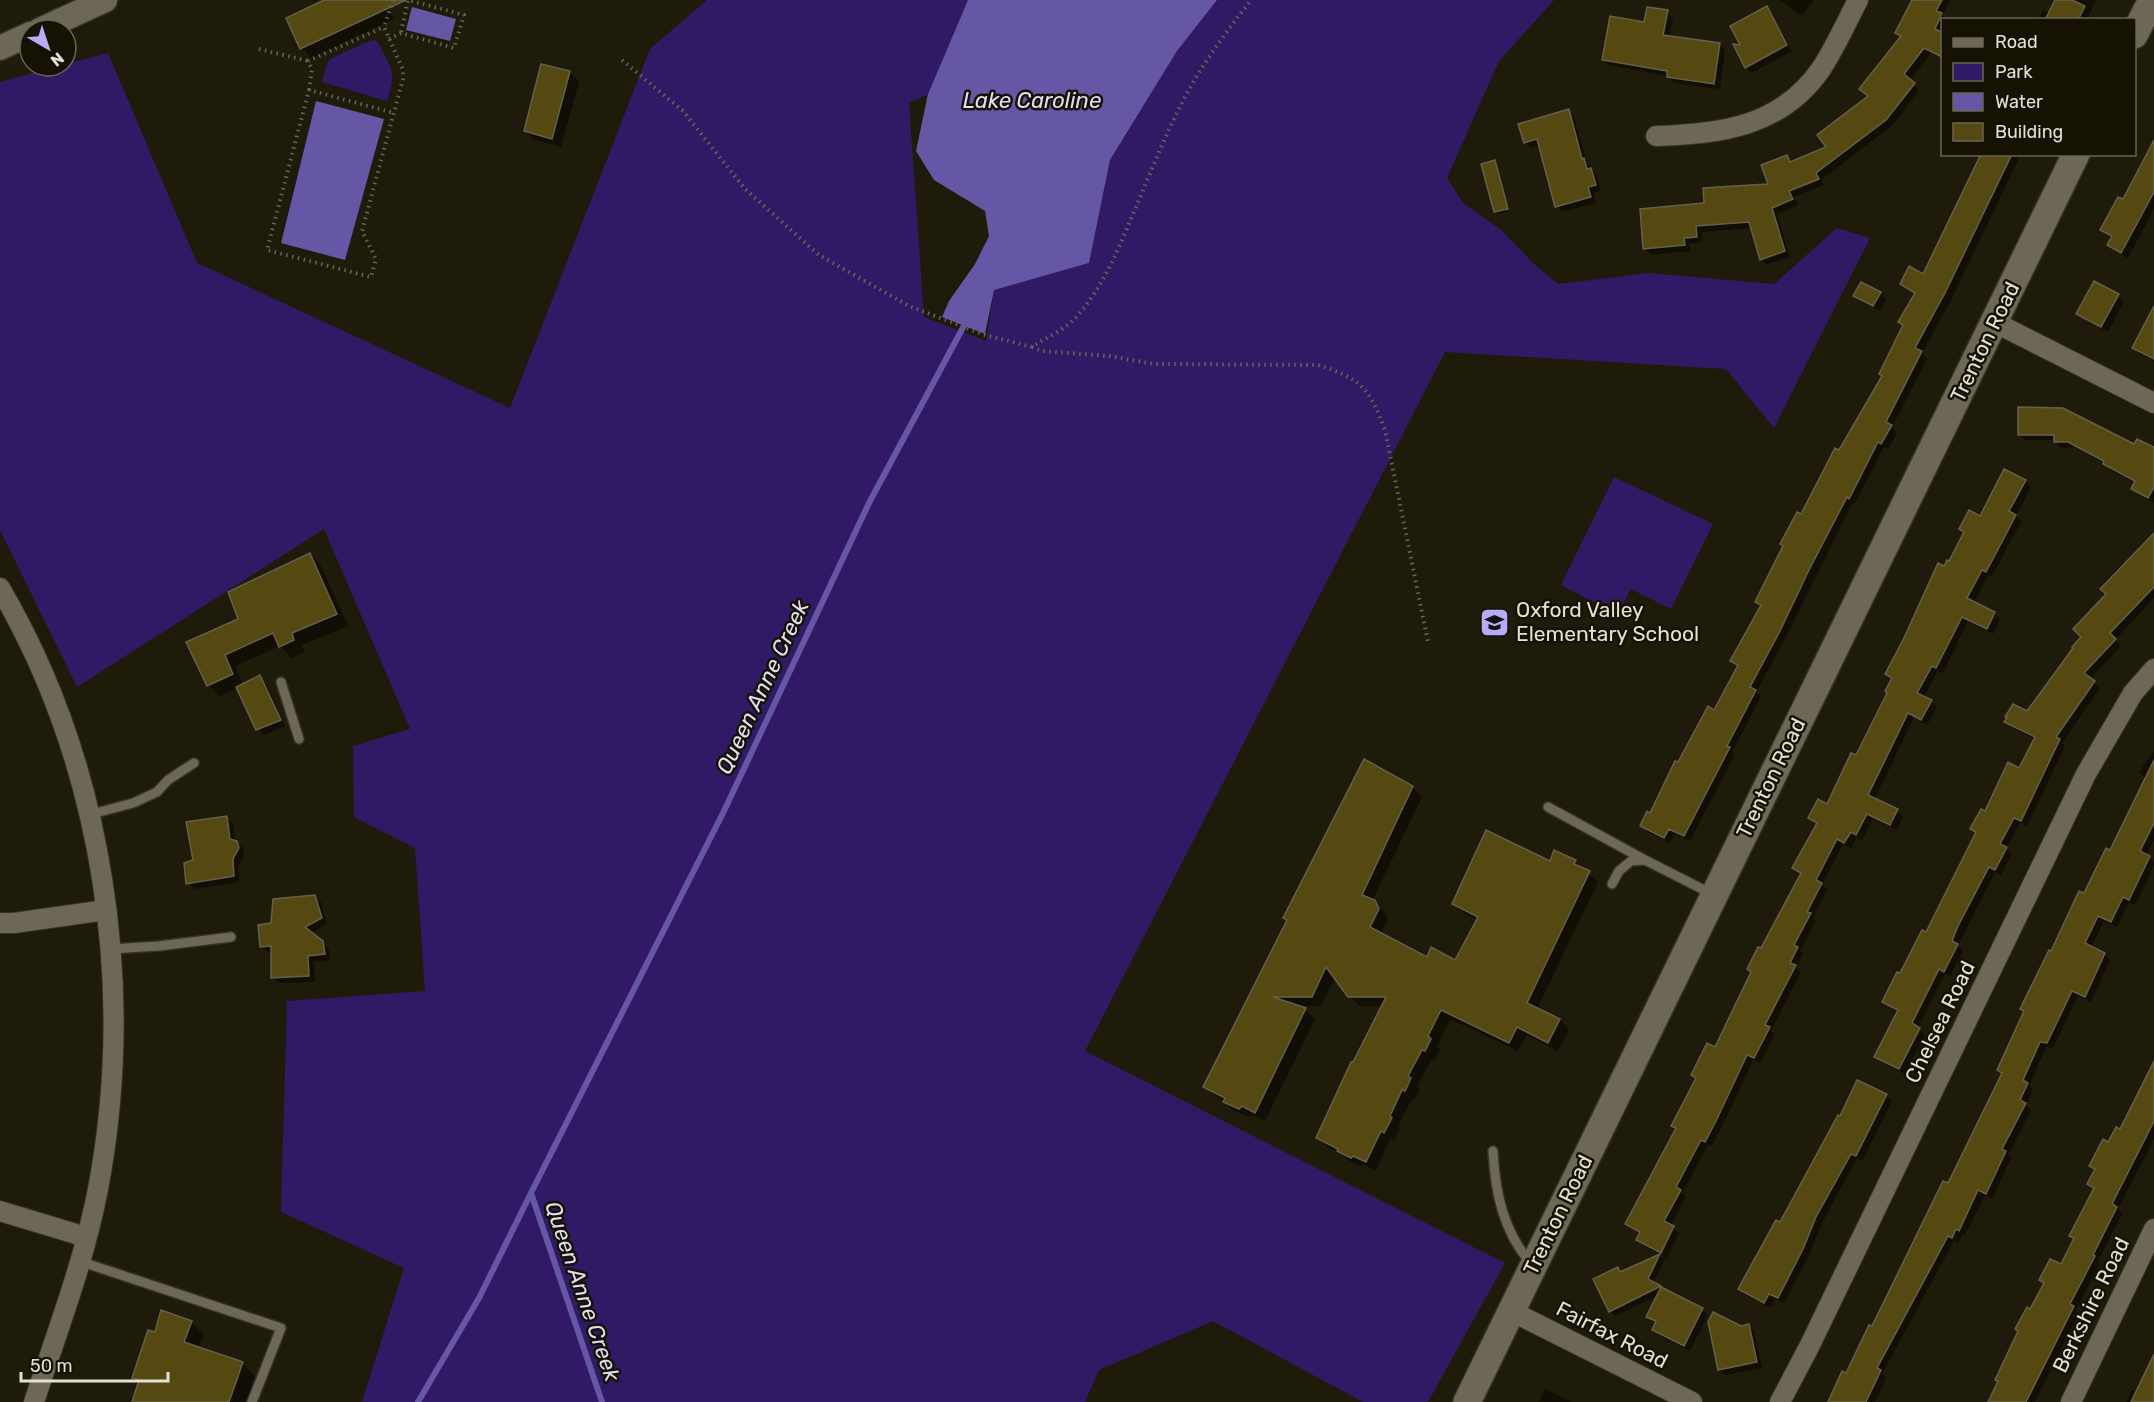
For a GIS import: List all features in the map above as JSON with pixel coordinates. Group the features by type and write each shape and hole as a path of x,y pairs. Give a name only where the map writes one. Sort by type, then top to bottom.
{"main road":[{"path":"2136,31 2152,0"},
{"name":"Trenton Road","path":"1467,1402 2075,156"}],"street":[{"path":"65,18 105,0"},
{"path":"1656,136 1731,129 1760,120 1790,102 1820,71 1858,0"},
{"path":"0,48 18,40"},
{"path":"1994,322 2154,403"},
{"path":"0,588 33,652 74,759 95,844 110,949 112,1040 107,1131 97,1191 86,1238 34,1402"},
{"name":"Chelsea Road","path":"1780,1402 1809,1347 2086,774 2133,693 2154,669"},
{"path":"0,923 106,910"},
{"path":"0,1211 86,1238"},
{"name":"Berkshire Road","path":"2072,1402 2154,1229"},
{"name":"Fairfax Road","path":"1511,1311 1692,1402"}],"lane":[{"path":"281,682 299,739"},
{"path":"88,815 133,803 157,792 168,780 194,763"},
{"path":"1548,807 1714,895"},
{"path":"1612,884 1619,871 1631,861 1645,860"},
{"path":"110,949 159,946 231,937"},
{"path":"1493,1151 1494,1179 1510,1233 1519,1250 1533,1266"},
{"path":"79,1261 281,1328 252,1402"}],"path":[{"path":"308,61 312,69 309,90 267,250 371,277 376,259 362,231 404,79 403,70 384,27 393,0"},
{"path":"390,39 401,33 454,48 464,15 408,0 401,33"},
{"path":"1032,347 1067,326 1092,296 1119,249 1185,98 1209,58 1251,0"},
{"path":"259,49 308,61 384,27"},
{"path":"622,60 683,111 745,189 819,255 883,293 985,335 1042,351 1109,356 1154,364 1318,365 1344,373 1363,386 1375,403 1385,430 1428,642"},
{"path":"309,90 394,113"}],"green space":[{"path":"707,0 968,0 928,94 909,103 924,317 986,341 994,290 1089,263 1110,160 1177,51 1217,0 1554,0 1499,61 1447,178 1463,203 1501,230 1535,265 1558,284 1649,273 1774,284 1837,228 1870,238 1774,428 1726,369 1445,352 1085,1051 1505,1263 1428,1402 1363,1402 1213,1321 1099,1370 1085,1402 362,1402 404,1268 281,1212 287,1001 425,991 415,848 354,817 353,746 410,729 324,529 77,687 0,530 0,82 18,77 78,78 78,61 108,53 197,263 510,408 650,49"},
{"path":"375,40 392,71 392,83 387,101 322,82 330,59"},
{"path":"1614,477 1713,524 1671,609 1631,589 1617,614 1561,585"}],"water":[{"name":"Lake Caroline","path":"968,0 1217,0 1177,51 1110,160 1089,263 994,290 985,334 942,317 949,301 975,264 989,236 985,211 934,180 916,151 928,94"},
{"path":"412,7 456,19 450,41 406,30"},
{"path":"316,101 384,119 345,260 281,243"}],"building":[{"path":"324,0 406,0 300,49 286,18"},
{"path":"1912,0 1942,0 1936,11 1942,13 1935,29 1941,32 1941,56 1924,48 1904,74 1915,83 1886,120 1816,173 1819,179 1789,191 1793,199 1772,208 1785,251 1760,260 1749,222 1696,226 1697,237 1684,238 1685,245 1643,249 1640,209 1704,203 1703,188 1768,184 1761,165 1787,155 1790,162 1826,147 1817,135 1868,96 1859,89 1901,36 1895,33"},
{"path":"2055,0 2072,0 2085,6 2079,18 2046,18"},
{"path":"1767,6 1787,45 1745,68 1733,44 1740,45 1730,26"},
{"path":"1647,7 1668,10 1663,35 1720,43 1714,84 1667,77 1667,71 1602,60 1610,16 1644,22"},
{"path":"541,64 570,71 552,139 524,131"},
{"path":"1569,109 1582,159 1584,158 1587,169 1591,168 1596,185 1588,187 1591,197 1555,207 1537,139 1524,143 1518,124"},
{"path":"2154,140 2154,192 2121,253 2107,245 2112,236 2100,230 2118,197 2123,199"},
{"path":"1980,156 2011,156 1945,293 1915,348 1922,351 1886,422 1892,425 1881,444 1878,442 1849,499 1847,497 1750,687 1756,690 1727,746 1730,747 1684,836 1669,829 1664,838 1640,826 1647,811 1650,813 1675,761 1678,762 1708,706 1714,710 1738,665 1730,661 1761,605 1755,602 1783,546 1780,544 1797,512 1801,514 1835,448 1839,450 1882,376 1879,374 1903,325 1898,322 1915,293 1900,284 1909,266 1923,274"},
{"path":"1495,160 1508,209 1494,212 1481,164"},
{"path":"2094,281 2119,294 2101,327 2076,314"},
{"path":"1861,282 1881,292 1873,306 1853,296"},
{"path":"2154,306 2154,359 2132,348"},
{"path":"2018,407 2063,408 2134,444 2137,439 2154,447 2154,487 2148,498 2131,489 2135,481 2068,442 2054,442 2054,435 2018,435"},
{"path":"2004,469 2026,480 2009,511 2016,515 1986,572 1982,570 1967,598 1995,612 1987,629 1962,617 1936,668 1932,666 1917,693 1932,700 1921,720 1908,713 1868,795 1898,809 1890,825 1867,814 1856,835 1851,832 1844,843 1837,839 1816,880 1822,883 1807,912 1811,913 1794,945 1798,947 1790,963 1796,965 1765,1025 1770,1027 1754,1058 1747,1055 1705,1142 1701,1140 1676,1187 1681,1190 1664,1221 1674,1226 1661,1253 1636,1240 1640,1232 1625,1224 1676,1128 1671,1126 1696,1078 1691,1075 1707,1043 1715,1047 1751,972 1747,969 1758,947 1761,948 1801,873 1792,868 1817,823 1808,818 1818,799 1827,804 1851,753 1856,755 1887,693 1885,691 1892,678 1885,674 1938,563 1944,566 1947,560 1949,561 1964,532 1959,529 1969,510 1980,516"},
{"path":"2154,533 2154,587 2110,633 2116,639 2084,673 2095,681 2056,737 2060,739 2021,821 2014,818 2000,844 2007,847 1995,870 1989,867 1958,926 1952,941 1958,944 1944,972 1939,969 1912,1023 1920,1028 1899,1069 1874,1057 1898,1010 1882,1002 1897,972 1900,973 1922,930 1926,932 1976,832 1970,829 1981,809 1985,811 2008,762 2019,768 2035,737 2004,722 2007,718 2005,717 2013,704 2027,711 2081,637 2073,629 2106,594 2100,589"},
{"path":"310,553 337,614 292,633 294,640 279,647 273,633 225,655 233,674 207,686 186,642 238,619 228,592"},
{"path":"260,675 281,720 256,730 236,687"},
{"path":"1364,759 1413,786 1362,895 1375,900 1379,909 1370,927 1427,957 1431,947 1455,960 1478,917 1452,904 1486,830 1550,861 1554,850 1576,860 1574,864 1590,871 1527,1003 1560,1019 1548,1043 1517,1027 1509,1043 1441,1010 1428,1036 1431,1039 1425,1051 1422,1050 1408,1076 1411,1078 1405,1091 1402,1090 1390,1116 1392,1118 1384,1133 1381,1131 1366,1162 1353,1156 1351,1158 1316,1138 1351,1062 1386,997 1348,997 1326,967 1312,997 1273,997 1306,1008 1255,1113 1242,1106 1239,1109 1223,1102 1225,1098 1203,1087 1287,920 1283,918"},
{"path":"2154,760 2154,823 2140,851 2150,856 2129,900 2123,897 2111,922 2098,916 2085,943 2105,953 2085,997 2072,991 2047,1043 2040,1042 2023,1080 2028,1083 2020,1100 2026,1103 2002,1149 2006,1151 1986,1194 1978,1190 1959,1231 1956,1229 1952,1238 1948,1236 1877,1368 1881,1370 1866,1402 1828,1402 1842,1371 1846,1373 1869,1325 1872,1326 1943,1181 1948,1183 2002,1073 1997,1070 2024,1011 2020,1009 2079,891 2084,893 2106,848 2110,850"},
{"path":"227,816 230,839 237,841 239,848 233,859 234,876 186,884 184,863 193,860 186,822"},
{"path":"315,895 322,918 305,927 323,941 325,954 308,956 309,976 271,978 271,946 260,947 258,925 271,923 273,899"},
{"path":"2154,1061 2154,1121 2112,1204 2117,1207 2070,1304 2074,1306 2026,1402 1988,1402 1998,1381 1995,1380 2018,1331 2015,1329 2027,1307 2030,1309 2044,1283 2039,1280 2050,1259 2061,1264 2074,1238 2069,1236 2094,1188 2087,1184 2095,1169 2089,1166 2103,1139 2108,1142 2116,1127 2120,1129"},
{"path":"1857,1080 1887,1094 1856,1156 1851,1154 1816,1217 1803,1249 1778,1298 1769,1294 1764,1303 1738,1289 1776,1220 1780,1222 1838,1115 1840,1116"},
{"path":"1660,1254 1648,1279 1661,1286 1609,1312 1593,1279 1618,1267 1620,1272"},
{"path":"1661,1287 1703,1308 1684,1346 1652,1330 1656,1321 1646,1317"},
{"path":"161,1310 192,1321 184,1342 243,1362 229,1402 132,1402 139,1380 132,1378 148,1330 155,1332"},
{"path":"1713,1312 1741,1326 1749,1324 1757,1362 1718,1370 1708,1322"},
{"path":"2154,1354 2154,1402 2131,1402"}],"waterway":[{"name":"Queen Anne Creek","path":"602,1402 531,1193 724,811 869,503 967,320"},
{"path":"418,1402 479,1298 531,1193"}],"place":[{"name":"Oxford Valley Elementary School","path":"1495,622"}]}
